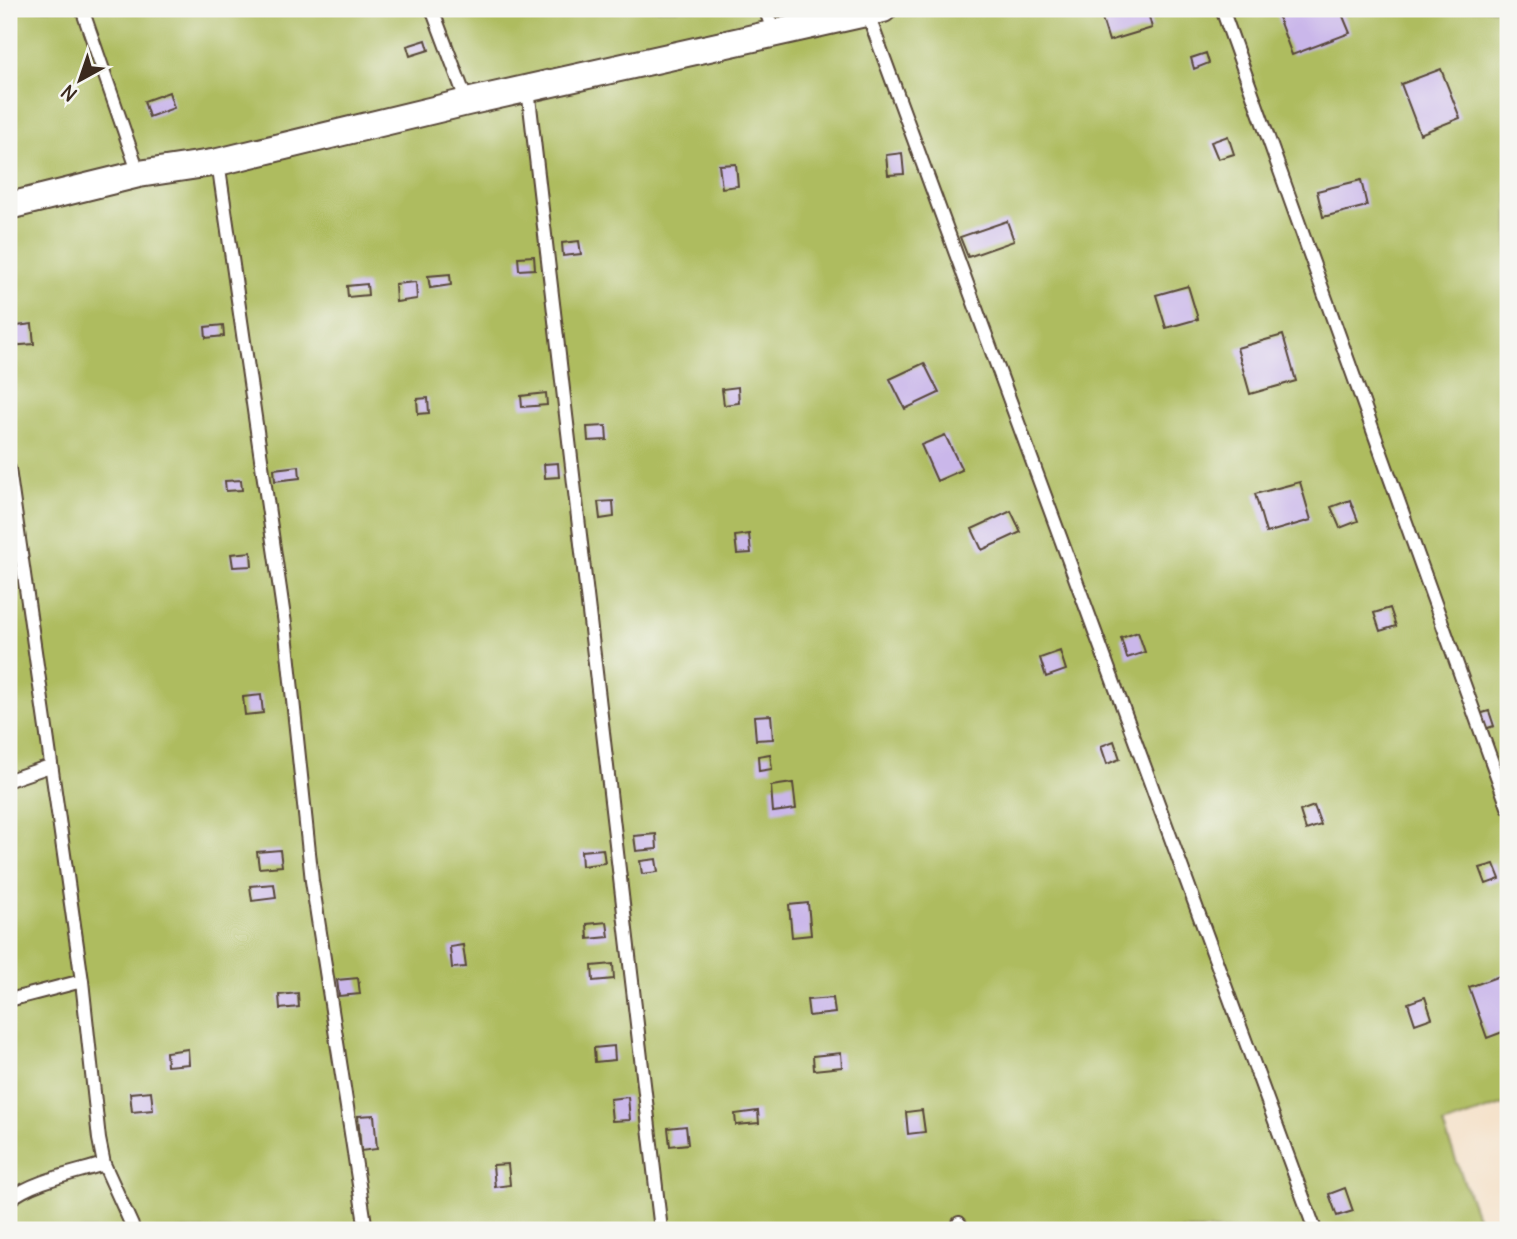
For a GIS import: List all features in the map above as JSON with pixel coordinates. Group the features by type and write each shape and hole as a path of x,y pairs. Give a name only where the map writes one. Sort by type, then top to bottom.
{"street":[{"path":"9,206 139,174 218,162 528,89 769,20 872,10"}],"lane":[{"path":"82,9 139,174"},
{"path":"432,9 467,102"},
{"path":"1222,9 1508,807"},
{"path":"872,10 1315,1230"},
{"path":"528,89 662,1230"},
{"path":"218,162 285,624 312,881 366,1230"},
{"path":"9,469 82,981 99,1139 104,1164 134,1230"},
{"path":"9,780 50,766"},
{"path":"9,1000 82,981"},
{"path":"9,1200 17,1193 38,1185 104,1164"}],"green space":[{"path":"9,9 1508,9 1508,1103 1443,1125 1482,1230 9,1230"}],"building":[{"path":"1099,9 1147,9 1152,28 1109,41"},
{"path":"1275,9 1340,9 1350,33 1292,55"},
{"path":"426,40 429,50 410,56 407,46"},
{"path":"1206,53 1209,63 1194,69 1191,58"},
{"path":"1441,69 1460,118 1420,134 1401,84"},
{"path":"169,92 174,108 149,117 144,101"},
{"path":"1228,136 1234,154 1218,159 1211,142"},
{"path":"902,153 904,174 888,175 886,155"},
{"path":"736,164 738,186 722,188 719,165"},
{"path":"1361,180 1367,206 1323,217 1317,191"},
{"path":"1007,221 1014,241 968,257 960,237"},
{"path":"579,241 581,254 563,256 562,243"},
{"path":"534,256 535,269 519,270 518,257"},
{"path":"450,274 451,285 430,288 428,276"},
{"path":"416,282 417,299 396,302 395,284"},
{"path":"367,284 368,295 348,297 347,286"},
{"path":"1188,286 1198,319 1166,328 1156,295"},
{"path":"32,324 34,344 9,346 9,327"},
{"path":"223,325 224,336 206,338 205,327"},
{"path":"1283,335 1296,381 1250,394 1237,348"},
{"path":"924,363 939,393 905,409 890,379"},
{"path":"738,387 739,403 724,405 722,389"},
{"path":"546,393 547,405 522,407 521,396"},
{"path":"428,398 429,413 418,414 417,399"},
{"path":"606,426 607,440 588,441 587,427"},
{"path":"945,435 962,470 937,481 921,445"},
{"path":"558,463 559,477 545,478 544,464"},
{"path":"299,466 300,478 275,481 274,469"},
{"path":"241,480 242,490 226,491 225,481"},
{"path":"1300,482 1311,520 1266,533 1255,494"},
{"path":"1350,500 1358,521 1340,528 1331,507"},
{"path":"613,501 614,517 600,519 598,502"},
{"path":"1011,511 1021,532 982,550 972,529"},
{"path":"749,534 751,553 737,554 735,536"},
{"path":"251,552 252,566 233,567 231,554"},
{"path":"1390,608 1396,626 1380,631 1374,613"},
{"path":"1138,632 1145,652 1127,658 1121,638"},
{"path":"1060,651 1066,670 1046,677 1040,658"},
{"path":"11,660 13,679 9,679"},
{"path":"261,695 263,713 245,715 243,697"},
{"path":"1489,711 1494,726 1482,730 1476,715"},
{"path":"771,715 773,739 756,740 754,716"},
{"path":"1114,741 1120,759 1107,764 1101,746"},
{"path":"770,754 772,769 759,771 758,756"},
{"path":"793,783 796,809 773,812 771,786"},
{"path":"1314,806 1321,825 1306,830 1300,811"},
{"path":"656,834 657,849 636,851 634,836"},
{"path":"603,849 605,863 582,866 581,851"},
{"path":"280,850 282,866 259,868 257,852"},
{"path":"656,859 658,872 642,874 640,861"},
{"path":"1494,864 1500,879 1486,884 1480,868"},
{"path":"274,884 276,898 252,901 250,886"},
{"path":"808,903 811,935 792,937 789,905"},
{"path":"607,922 609,937 588,939 587,924"},
{"path":"463,945 466,967 452,968 450,947"},
{"path":"613,964 614,979 593,981 592,966"},
{"path":"1505,974 1508,983 1508,1030 1487,1038 1469,987"},
{"path":"358,978 360,994 339,996 337,980"},
{"path":"298,993 299,1007 280,1009 279,995"},
{"path":"1425,997 1432,1018 1415,1024 1408,1003"},
{"path":"833,998 835,1013 809,1016 807,1000"},
{"path":"614,1046 615,1060 595,1062 594,1048"},
{"path":"188,1049 189,1064 167,1066 166,1052"},
{"path":"841,1053 842,1067 814,1070 813,1056"},
{"path":"151,1091 153,1110 132,1112 130,1093"},
{"path":"628,1097 630,1120 612,1121 610,1099"},
{"path":"922,1110 925,1132 908,1134 906,1112"},
{"path":"758,1111 759,1123 736,1125 735,1114"},
{"path":"374,1115 377,1149 361,1151 358,1116"},
{"path":"686,1126 688,1144 670,1146 668,1128"},
{"path":"508,1164 510,1185 495,1187 493,1165"},
{"path":"1345,1188 1353,1211 1337,1216 1329,1194"}]}
